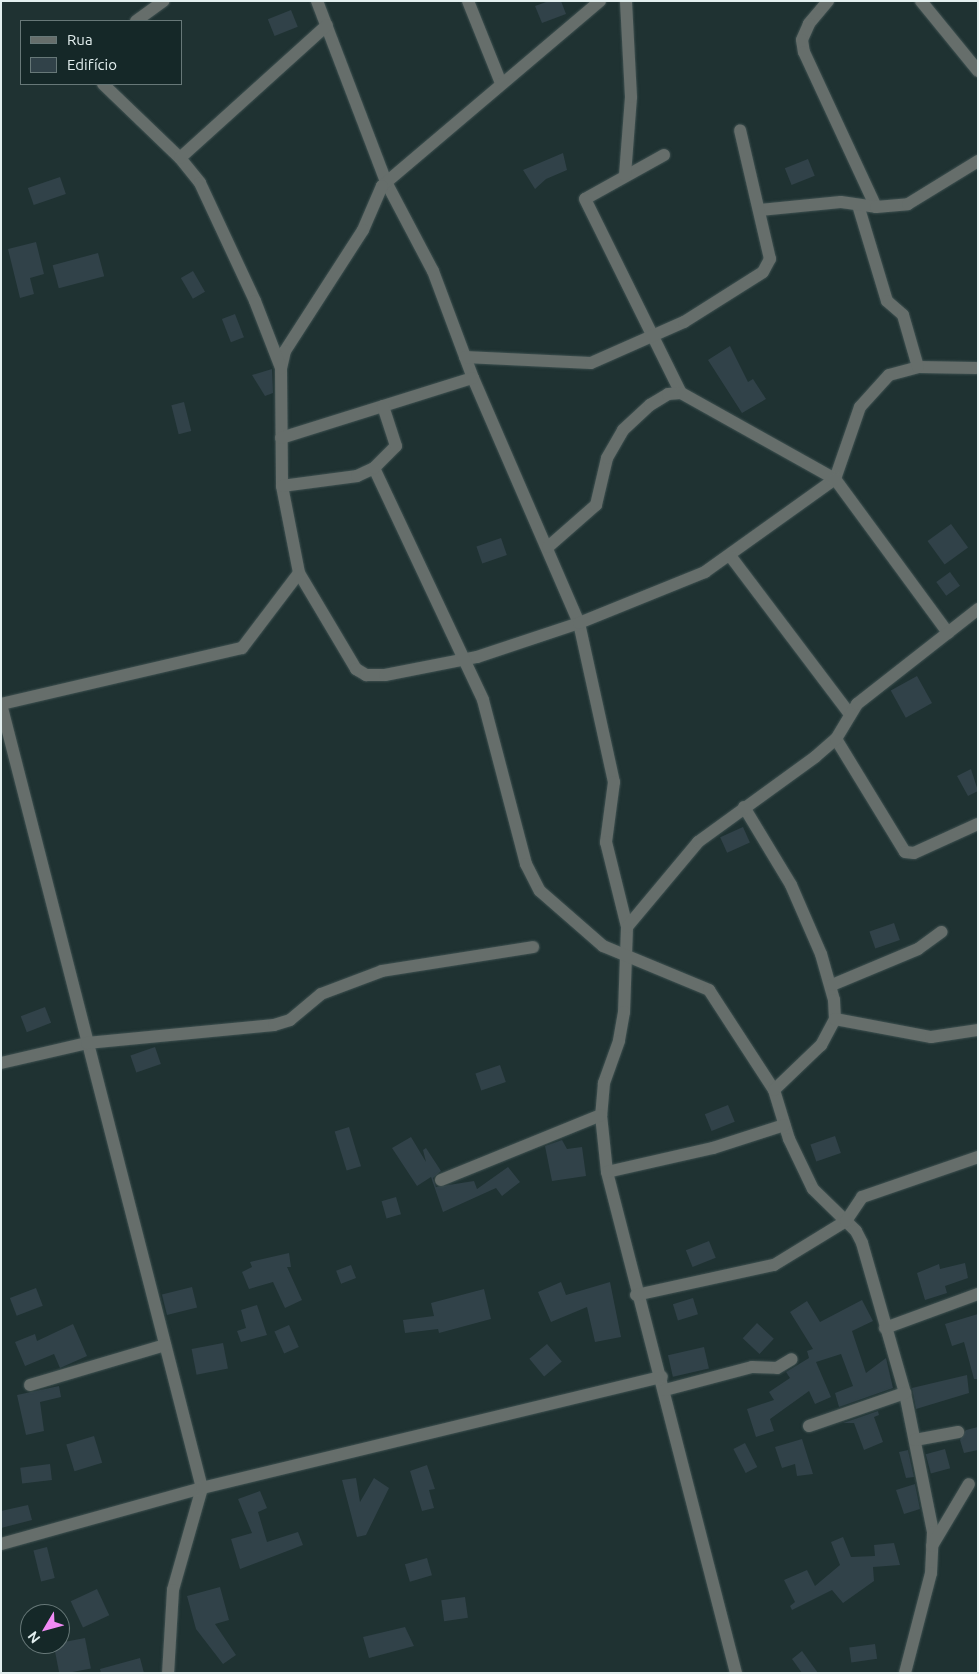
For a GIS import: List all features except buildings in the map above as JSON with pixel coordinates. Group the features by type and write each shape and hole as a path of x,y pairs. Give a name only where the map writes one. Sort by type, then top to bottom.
{"street":[{"path":"137,20 164,1"},
{"path":"317,1 386,182 433,271 473,378 548,547 579,623 614,782 606,842 627,927 619,1041 604,1083 601,1115 607,1172 636,1295 664,1384 736,1673"},
{"path":"468,1 501,83"},
{"path":"600,1 386,182 345,260 292,338 281,368 282,486 299,573 345,654 366,675 464,660 579,623 731,557 834,479 860,407 874,387 889,375 918,368 976,368"},
{"path":"625,175 630,97 626,1"},
{"path":"828,1 809,24 802,40 804,52 876,207"},
{"path":"921,1 978,71"},
{"path":"180,158 327,25"},
{"path":"104,85 180,158 212,204 281,368"},
{"path":"465,356 586,364 651,333 684,322 767,268 770,260 740,130"},
{"path":"664,155 594,191 586,205 681,393"},
{"path":"760,210 858,204 876,207 908,204 927,196 978,161"},
{"path":"858,204 887,301 903,315 918,368"},
{"path":"281,438 473,378"},
{"path":"548,547 596,505 607,458 622,430 650,405 668,394 681,393 834,479 948,633"},
{"path":"282,486 357,476 374,468 396,446 383,406"},
{"path":"374,468 486,706 526,864 540,891 564,916 625,958 709,990 774,1090 784,1125 813,1189 828,1208 846,1221 862,1243 905,1393 915,1440 932,1546 931,1572 905,1673"},
{"path":"731,557 849,713"},
{"path":"168,1673 173,1590 202,1488 86,1043 1,704 242,648 299,573"},
{"path":"627,927 698,842 836,739 849,713 978,609"},
{"path":"836,739 905,852 914,854 978,824"},
{"path":"744,807 790,886 832,986 835,1018 821,1045 774,1090"},
{"path":"832,986 918,949 941,932"},
{"path":"1,1063 86,1043 274,1024 290,1020 321,994 382,971 533,947"},
{"path":"835,1018 931,1037 978,1030"},
{"path":"441,1180 601,1115"},
{"path":"607,1172 713,1148 784,1125"},
{"path":"636,1295 774,1265 846,1221 862,1197 978,1157"},
{"path":"885,1328 978,1294"},
{"path":"30,1385 165,1345"},
{"path":"1,1544 202,1488 664,1384 752,1367 777,1368 792,1359"},
{"path":"809,1426 905,1393"},
{"path":"915,1440 958,1432"},
{"path":"932,1546 969,1484"}]}
